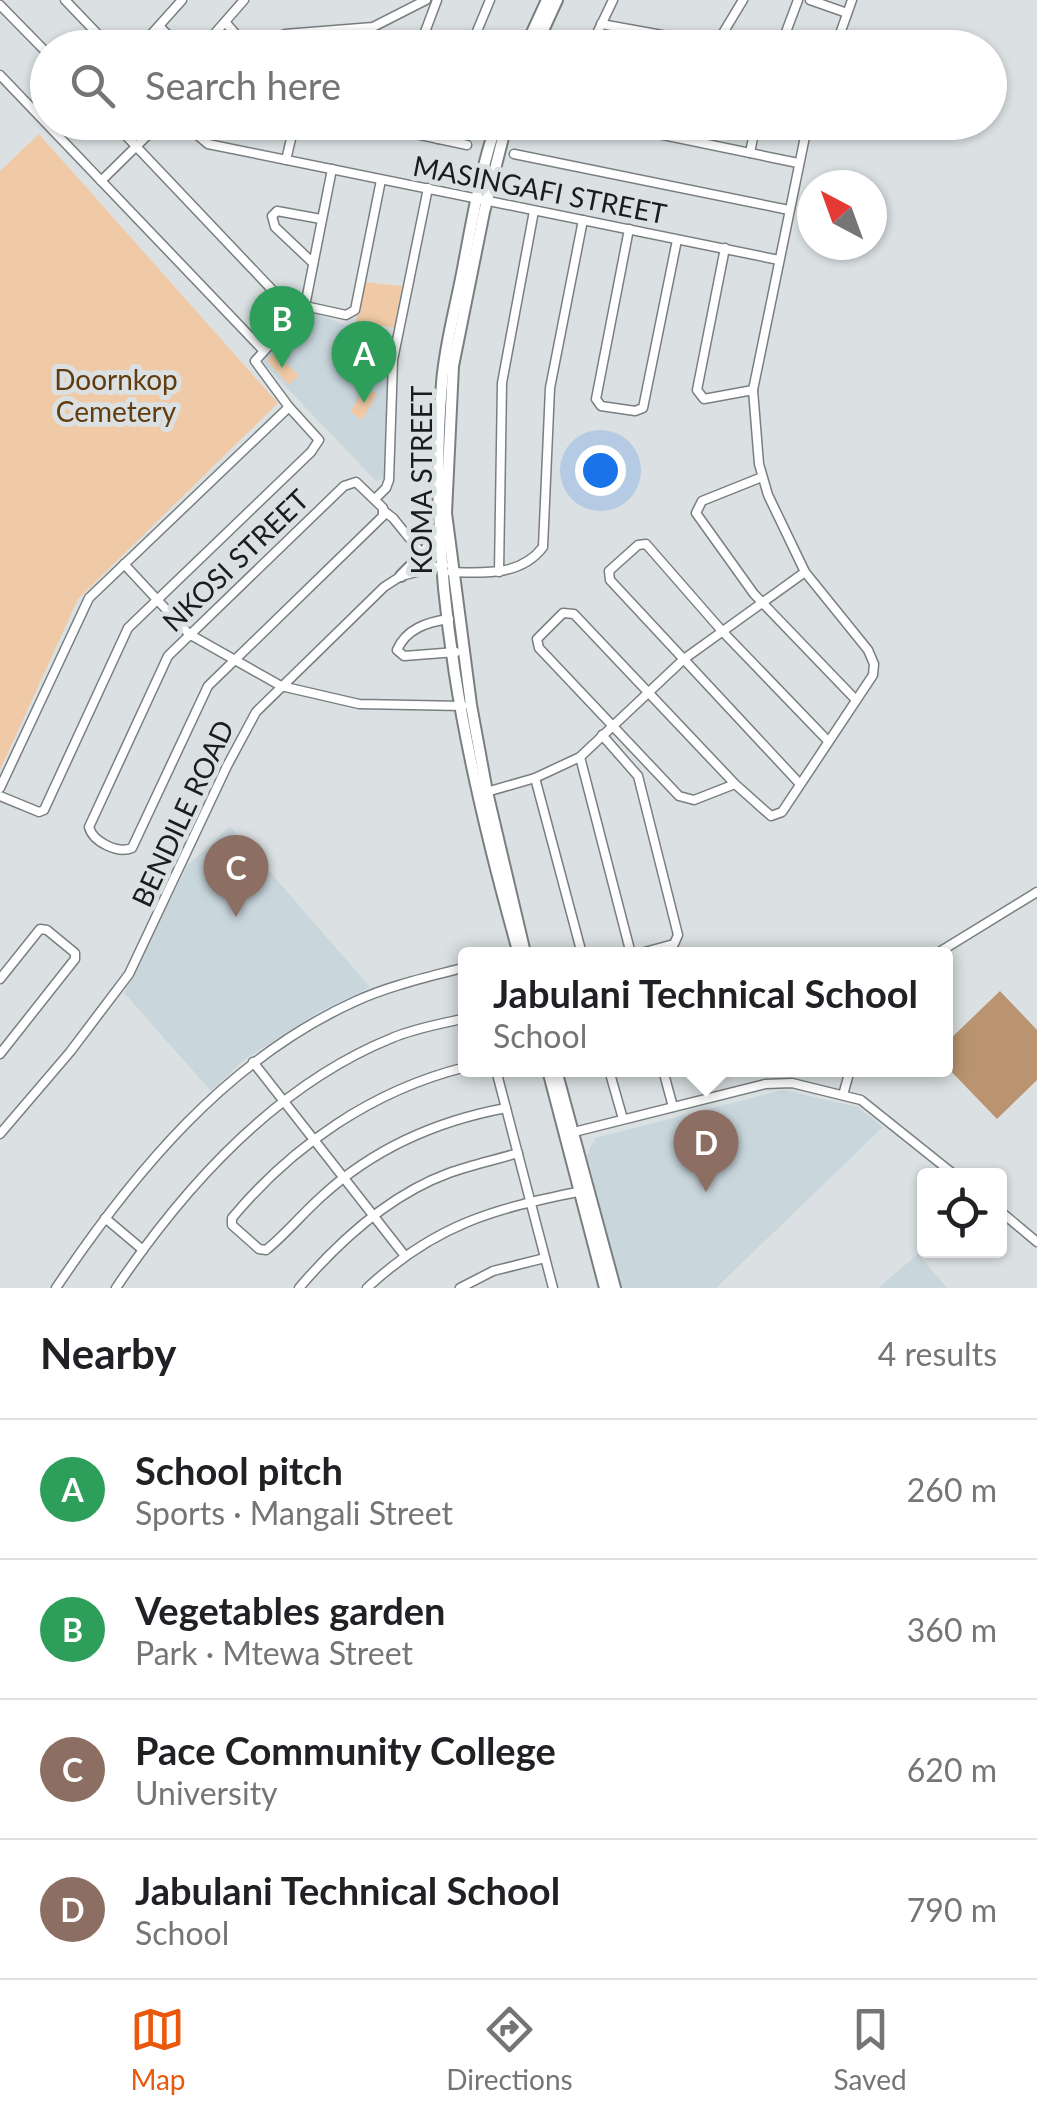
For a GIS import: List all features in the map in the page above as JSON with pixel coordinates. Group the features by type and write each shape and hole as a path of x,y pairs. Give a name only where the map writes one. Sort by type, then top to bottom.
{"main road":[{"path":"533,30 547,0"},
{"path":"543,30 556,0"},
{"name":"KOMA STREET","path":"493,140 442,376 439,526 482,793 520,947"},
{"name":"KOMA STREET","path":"458,652 449,619 447,567 452,377 481,199 501,140"},
{"path":"400,576 423,555 439,526"},
{"path":"554,1077 615,1288"},
{"path":"584,1190 605,1288"}],"street":[{"path":"66,0 94,30"},
{"path":"156,30 182,0"},
{"path":"218,30 244,0"},
{"path":"335,30 373,27 426,0"},
{"path":"426,30 437,0"},
{"path":"478,30 490,0"},
{"path":"598,30 613,0"},
{"path":"725,30 743,0"},
{"path":"787,30 798,0"},
{"path":"810,0 847,13"},
{"path":"841,30 852,0"},
{"path":"0,4 30,35"},
{"path":"225,22 232,30"},
{"path":"601,24 634,30"},
{"path":"160,26 164,30"},
{"path":"0,75 30,106"},
{"path":"62,140 263,350"},
{"path":"129,140 297,316"},
{"path":"101,181 143,140"},
{"name":"MASINGAFI STREET","path":"202,140 779,260"},
{"path":"286,160 291,140"},
{"path":"443,140 467,145"},
{"path":"684,140 798,164"},
{"path":"750,154 753,140"},
{"path":"735,784 694,800 684,799 538,646 538,638 561,614 570,612 735,784 766,814 774,816 782,812 875,668 853,630 805,572 762,477 753,390 804,140"},
{"path":"514,154 789,210"},
{"path":"0,796 39,812 44,810 125,632 311,452 318,440 257,365 256,356 305,306 332,169"},
{"path":"305,306 346,315 354,310 380,180"},
{"path":"423,555 375,499 389,480 393,360 428,188"},
{"path":"312,262 276,226 272,216 277,210 321,219"},
{"path":"534,211 502,383 499,572 530,560 545,540 550,388 583,220"},
{"path":"629,229 598,404 635,411 644,406 677,240"},
{"path":"726,248 697,390 700,398 706,399 753,390"},
{"path":"0,788 84,606 288,406"},
{"path":"762,477 702,502 696,512 762,603 856,700"},
{"name":"NKOSI STREET","path":"231,660 205,690 132,848 123,850 97,840 89,833 90,824 165,661 348,483 360,483 375,499"},
{"path":"231,660 384,514"},
{"path":"800,784 608,574 638,545 645,544 828,741"},
{"path":"124,564 189,634 281,686 359,704 466,706"},
{"name":"BENDILE ROAD","path":"0,1134 70,1052 129,974 250,721 281,686 400,576 447,567 499,572"},
{"path":"482,793 536,778 580,757 684,659 805,572"},
{"path":"449,619 420,626 397,650 404,656 458,652"},
{"path":"602,735 638,776 678,936 672,944 661,947"},
{"path":"580,757 632,947"},
{"path":"536,778 580,947"},
{"path":"947,947 1037,892"},
{"path":"0,979 42,928 73,950 76,957 43,1004 0,1054"},
{"path":"56,1288 104,1218 184,1126 254,1062 358,1000 393,986 458,969"},
{"path":"116,1288 142,1250 220,1159 286,1101 372,1047 405,1033 458,1020"},
{"path":"254,1062 405,1256"},
{"path":"458,1069 382,1096 314,1139 249,1199 231,1223 259,1249 267,1250 344,1177 399,1142 433,1126 506,1108"},
{"path":"498,1077 552,1288"},
{"path":"611,1077 624,1119"},
{"path":"664,1077 673,1107"},
{"path":"843,1095 848,1077"},
{"path":"568,1134 780,1082 843,1095 872,1107 946,1168"},
{"path":"299,1288 372,1216 448,1173 518,1153"},
{"path":"372,1287 405,1256 470,1218 584,1190"},
{"path":"1007,1217 1037,1242"},
{"path":"104,1218 142,1250"},
{"path":"460,1288 493,1271 545,1258"}],"shaded area":[{"path":"308,310 390,343 385,478 376,481 261,361"},
{"path":"230,826 370,987 317,1013 244,1060 211,1091 124,993 187,866"},
{"path":"1000,991 1037,1030 1037,1080 997,1119 953,1073 953,1036"},
{"path":"783,1090 858,1107 883,1127 716,1288 621,1288 587,1155 595,1138"},
{"path":"917,1255 947,1288 878,1288"}],"green space":[{"name":"Doornkop Cemetery","path":"33,140 44,140 278,403 78,599 0,770 0,171"},
{"path":"364,282 402,286 394,328 356,321"},
{"path":"274,352 299,376 289,385 267,361"},
{"path":"365,387 377,394 362,420 350,412"}],"place":[{"name":"Vegetables garden","path":"282,368"},
{"name":"School pitch","path":"364,403"},
{"name":"Pace Community College","path":"236,917"},
{"name":"Jabulani Technical School","path":"706,1192"}]}
